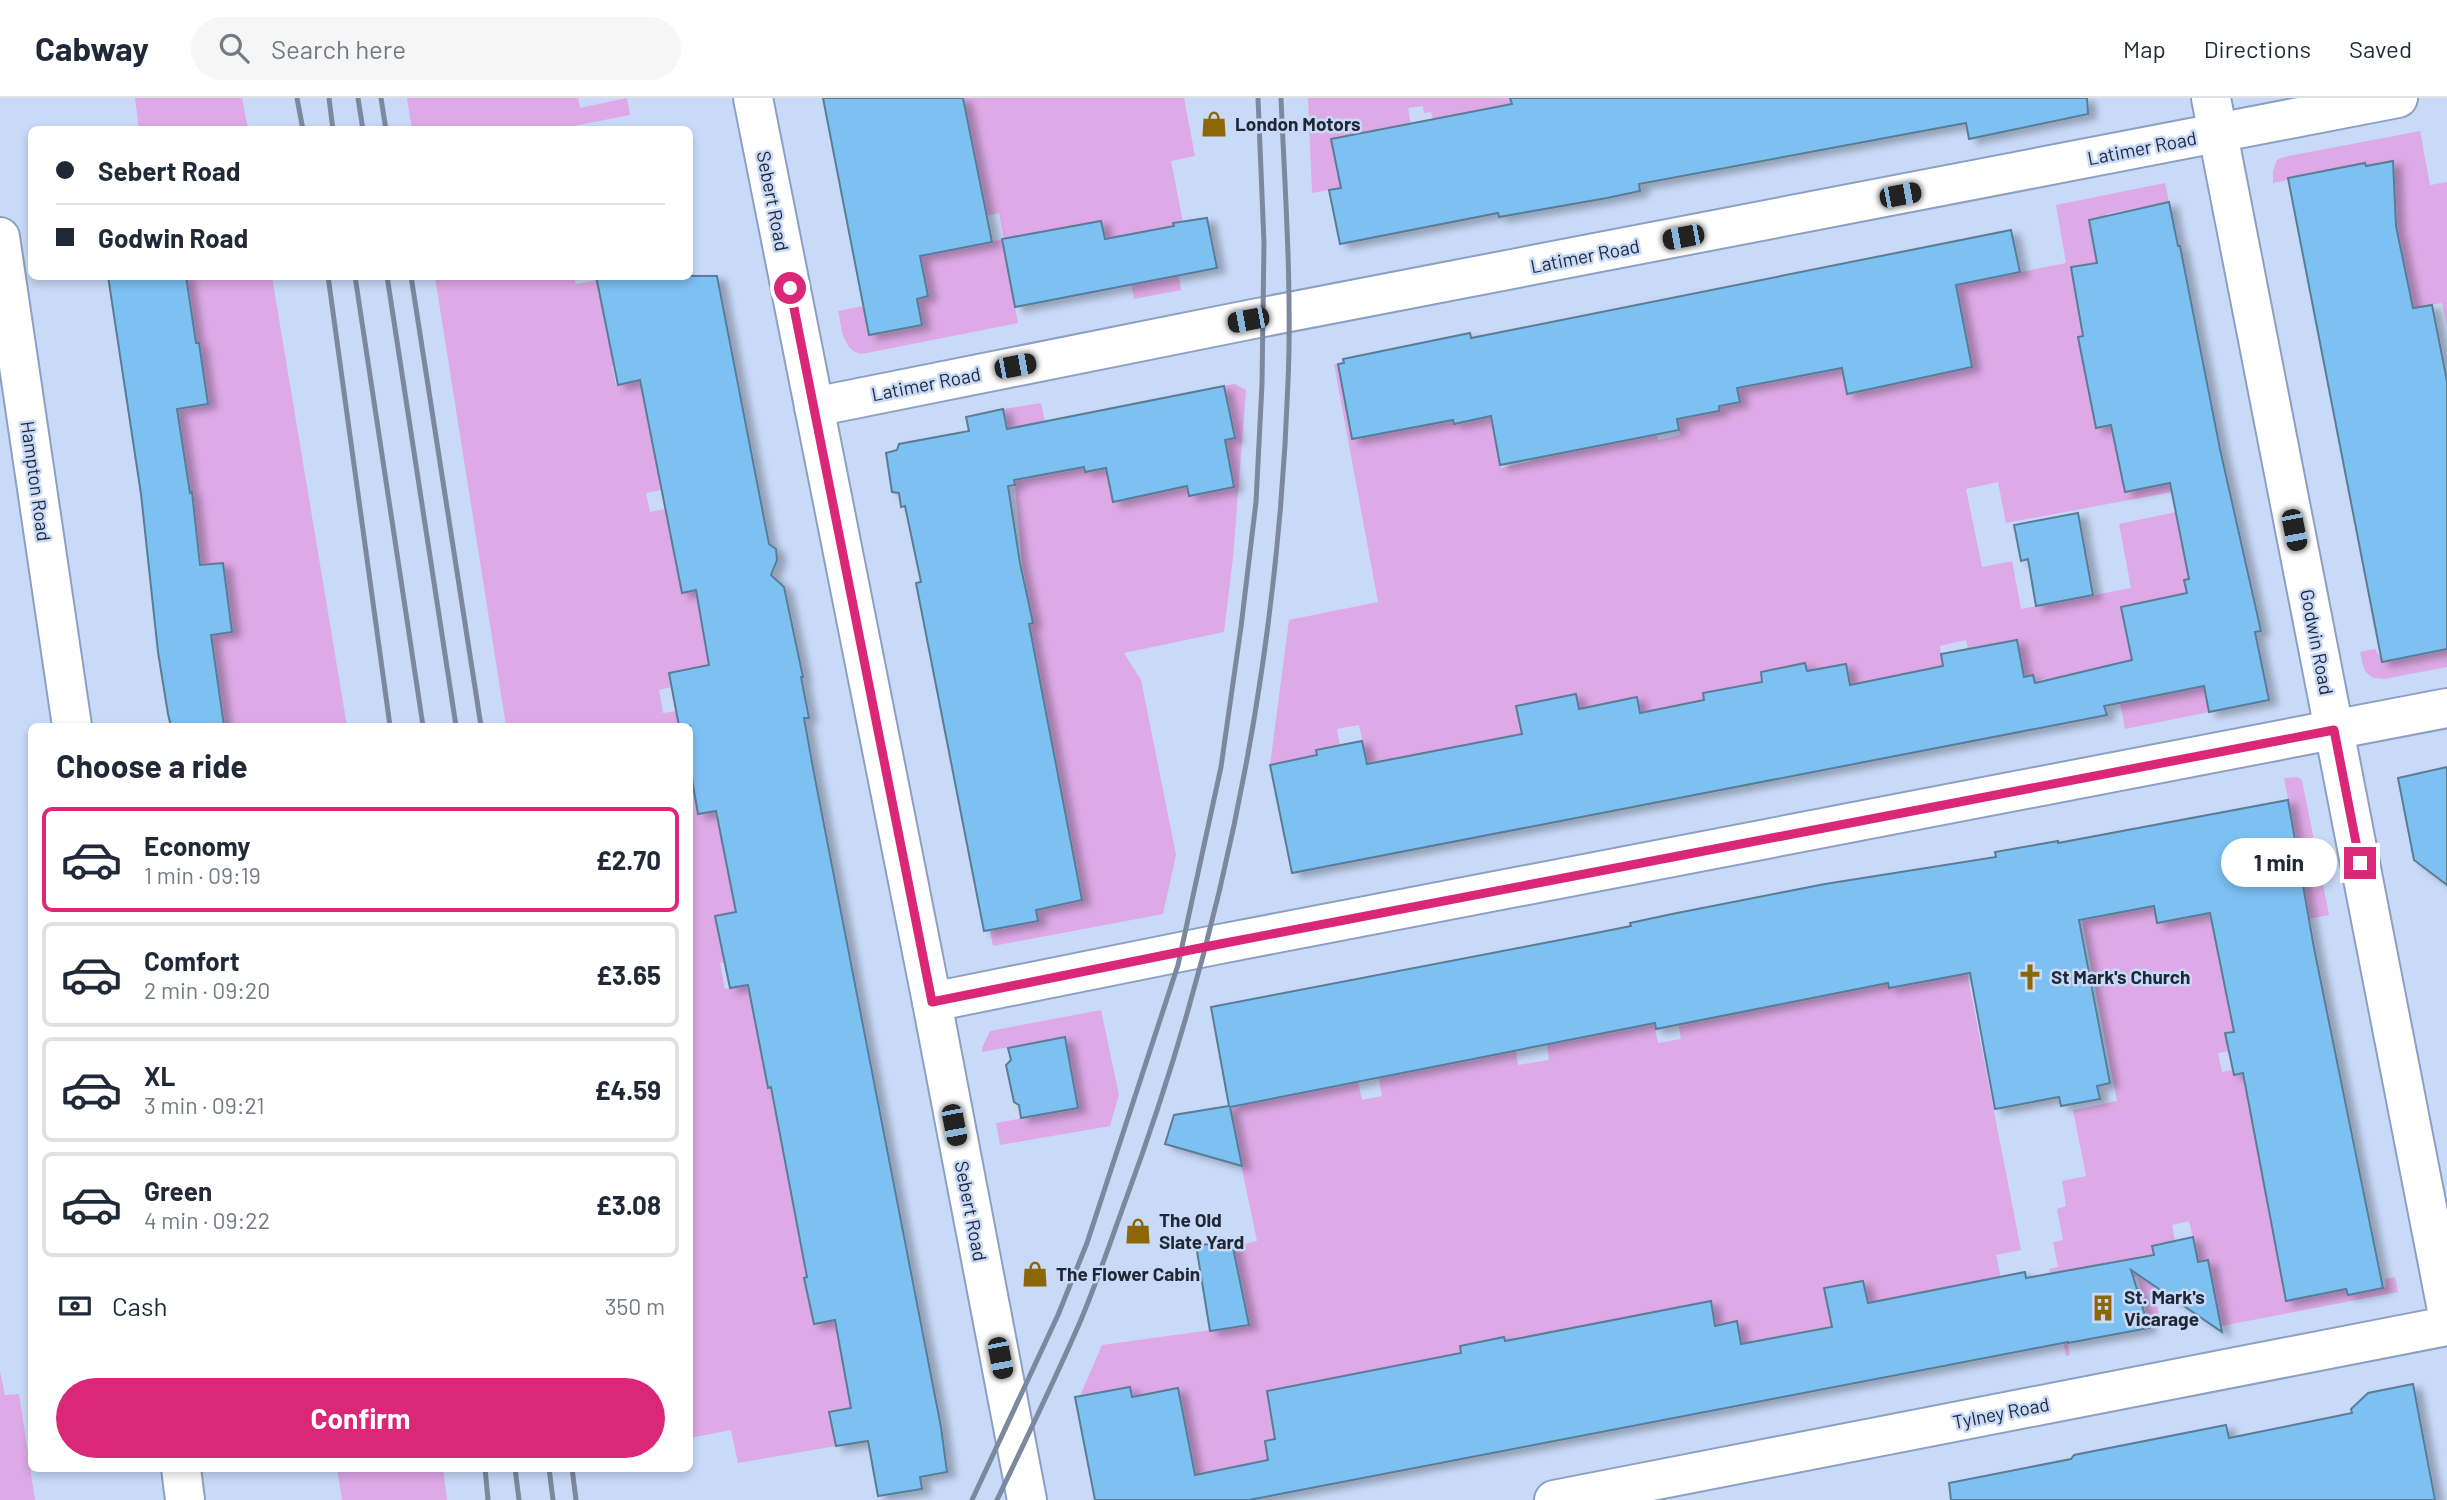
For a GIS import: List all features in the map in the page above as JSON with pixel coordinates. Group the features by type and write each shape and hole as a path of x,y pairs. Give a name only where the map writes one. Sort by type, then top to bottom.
{"street":[{"name":"Sebert Road","path":"752,98 932,1002 1027,1500"},
{"name":"Latimer Road","path":"814,407 1248,320 2215,116 2398,98"},
{"name":"Godwin Road","path":"2215,116 2447,1310"},
{"name":"Hampton Road","path":"0,237 72,723"},
{"path":"932,1002 2447,708"},
{"name":"Tylney Road","path":"1554,1500 2447,1326"},
{"path":"181,1472 185,1500"}],"shaded area":[{"path":"135,98 242,98 247,126 139,126"},
{"path":"407,98 578,98 580,108 627,98 630,115 573,126 412,126"},
{"path":"943,98 1184,98 1195,156 1171,161 1183,222 1174,224 1183,275 1179,276 1181,290 1134,299 1122,236 1105,239 1100,221 1045,231 1006,258 1018,323 862,354 850,348 844,337 838,311 863,306 869,335 922,325 917,299 928,296 923,268 912,269 909,258 1004,239 999,213 908,231 976,161 970,134 892,149"},
{"path":"1308,98 1510,98 1513,112 1433,120 1431,112 1424,113 1423,106 1408,108 1420,171 1386,178 1376,130 1331,139 1341,188 1312,193"},
{"path":"2420,131 2430,185 2447,182 2447,326 2442,303 2413,308 2365,163 2273,183 2277,160 2284,157"},
{"path":"2165,183 2169,202 2106,214 2089,220 2097,263 2072,267 2096,427 2157,416 2172,492 2006,523 1998,482 1966,489 1982,567 2012,561 2021,609 2131,588 2119,524 2176,512 2189,579 2184,581 2187,593 2148,601 2167,637 2130,701 2165,694 2203,679 2209,712 2125,729 2113,666 2035,681 2033,675 2024,677 1999,655 1996,644 1975,648 1982,686 1976,687 1966,640 1940,646 1943,666 1855,710 1845,664 1820,669 1816,717 1804,663 1761,672 1766,701 1703,693 1711,738 1686,704 1640,713 1636,697 1579,709 1575,694 1516,706 1522,735 1458,746 1465,786 1443,790 1435,750 1389,760 1396,799 1375,803 1359,725 1337,729 1340,746 1329,812 1296,760 1270,765 1289,620 1378,602 1334,364 1338,364 1353,439 1394,431 1449,400 1454,424 1491,416 1501,468 1532,461 1526,431 1656,430 1658,440 1680,435 1664,354 1719,411 1719,406 1740,402 1727,341 1842,367 1848,394 1878,387 1873,362 1881,387 1939,375 1935,352 1972,367 1956,285 2066,263 2056,205"},
{"path":"186,280 273,280 346,723 224,723 213,644 209,636 232,632 223,563 201,565 177,409 208,404 199,343 176,346"},
{"path":"435,280 575,280 576,284 597,280 604,317 679,352 612,366 616,385 641,380 705,481 646,493 650,512 666,509 683,593 696,590 701,621 720,618 716,663 669,673 672,687 659,690 663,713 676,711 678,723 506,723"},
{"path":"1235,384 1246,390 1233,558 1224,632 1124,653 1141,680 1176,855 1163,914 993,946 990,930 1038,921 1036,910 1082,900 1073,852 1027,861 1023,841 1069,832 1059,783 1009,771 1056,761 1024,625 1033,623 1022,563 1015,485 1003,409 1041,403 1056,472 1084,467 1085,472 1106,468 1113,502 1153,493 1137,402 1160,399 1225,440 1234,438 1224,386"},
{"path":"2375,649 2383,662 2447,649 2447,667 2384,679 2372,677 2366,672 2360,652"},
{"path":"750,724 698,814 767,801 794,900 715,916 793,950 720,963 725,989 755,983 759,1040 768,1087 818,1078 808,1277 805,1278 814,1324 834,1320 838,1336 868,1336 839,1342 843,1365 858,1407 829,1412 836,1446 738,1463 731,1430 693,1437 693,735"},
{"path":"2297,777 2302,780 2329,915 2216,937 2279,1022 2225,1033 2228,1051 2218,1053 2222,1072 2232,1070 2234,1075 2260,1070 2291,1077 2245,1086 2252,1124 2298,1116 2312,1187 2265,1196 2273,1234 2319,1225 2322,1241 2276,1250 2280,1269 2325,1260 2327,1268 2281,1277 2286,1300 2346,1289 2348,1295 2386,1287 2385,1279 2395,1277 2398,1292 2221,1326 2208,1261 2198,1262 2189,1221 2172,1225 2175,1241 2158,1271 2151,1272 2160,1321 2148,1324 2138,1276 2058,1291 2070,1355 2066,1356 2049,1269 2058,1267 2053,1242 2063,1240 2057,1209 2066,1206 2062,1181 2086,1176 2073,1110 2117,1101 2076,890 2149,877 2158,923 2178,919 2174,900 2304,884 2284,778"},
{"path":"1660,921 1878,930 1889,988 1967,973 2021,1250 1996,1255 2001,1278 1868,1303 1863,1281 1825,1288 1832,1327 1752,1342 1742,1348 1737,1322 1715,1326 1710,1301 1612,1320 1622,1372 1603,1322 1544,1333 1514,1391 1504,1338 1460,1346 1470,1400 1267,1391 1275,1439 1265,1441 1268,1460 1234,1467 1200,1500 1190,1452 1140,1442 1187,1433 1177,1388 1132,1397 1129,1387 1080,1396 1102,1345 1248,1325 1232,1247 1257,1241 1227,1097 1250,1092 1328,1043 1336,1086 1358,1082 1362,1100 1382,1096 1371,1035 1516,1005 1524,1050 1516,1051 1518,1065 1549,1060 1547,1044 1631,1028 1623,985 1646,981 1658,1043 1681,1039"},
{"path":"1101,1010 1119,1095 1110,1126 1000,1145 996,1123 1078,1108 1065,1037 982,1052 990,1031"},
{"path":"0,1371 5,1395 19,1394 28,1454 28,1472 31,1472 35,1500 0,1500"},
{"path":"338,1472 444,1472 447,1500 342,1500"}],"building":[{"path":"823,98 963,98 992,242 920,256 928,296 917,299 922,325 869,335"},
{"path":"1510,98 2087,98 2088,114 1969,139 1966,123 1639,184 1640,191 1607,198 1499,217 1498,213 1340,244 1329,190 1341,188 1331,139 1512,104"},
{"path":"2393,161 2396,226 2413,308 2432,305 2447,381 2447,649 2382,662 2288,178 2365,163 2366,166"},
{"path":"2169,202 2261,631 2255,632 2269,700 2209,712 2204,686 2104,706 2107,715 1292,873 1270,765 1317,755 1316,750 1362,741 1367,764 1522,734 1516,706 1576,694 1579,709 1637,697 1640,713 1704,700 1703,693 1762,682 1761,672 1805,663 1807,671 1846,664 1850,685 1943,666 1941,654 2017,640 2024,677 2033,675 2035,683 2132,660 2121,607 2187,593 2184,580 2189,579 2170,483 2125,492 2111,425 2096,428 2078,337 2083,336 2071,267 2097,263 2089,220"},
{"path":"1207,218 1217,268 1015,307 1002,239 1101,221 1105,239"},
{"path":"2011,230 2020,272 1956,285 1972,367 1847,394 1842,368 1737,388 1740,402 1719,406 1719,411 1677,419 1679,430 1500,465 1491,416 1454,424 1453,420 1352,439 1338,364 1344,363 1343,359 1470,333 1471,338"},
{"path":"693,276 717,276 769,544 776,549 777,560 771,575 784,587 803,677 809,718 804,718 813,768 941,1427 947,1472 920,1477 922,1489 878,1496 868,1441 836,1446 829,1412 851,1408 835,1320 814,1324 771,1087 768,1088 748,985 730,988 715,916 736,912 716,811 698,814 693,785 693,723 678,723 669,673 709,665 696,590 682,593 640,380 618,385 597,280 693,280"},
{"path":"109,280 187,280 208,404 177,409 190,493 192,492 200,565 223,563 232,632 211,635 224,723 170,723 158,652 141,494"},
{"path":"1224,386 1235,438 1225,440 1234,487 1189,496 1187,486 1113,502 1106,468 1085,472 1084,467 1014,480 1015,485 1008,486 1033,623 1029,624 1082,900 1036,910 1038,921 984,931 916,583 921,582 905,506 901,507 899,493 892,492 886,453 897,450 899,444 969,431 966,417 1003,409 1007,429"},
{"path":"2078,513 2093,595 2036,606 2028,559 2021,561 2014,525"},
{"path":"2447,767 2447,885 2414,860 2398,778"},
{"path":"2288,800 2314,948 2383,1288 2348,1295 2346,1289 2286,1301 2243,1073 2234,1075 2225,1033 2234,1032 2210,913 2157,923 2154,906 2079,920 2110,1083 2097,1086 2100,1099 2061,1106 2059,1097 1995,1109 1970,973 1889,988 1888,983 1656,1029 1655,1023 1230,1107 1242,1166 1165,1144 1174,1115 1229,1106 1211,1007 1631,926 1630,923 1825,884 1996,857 1995,852 2058,843"},
{"path":"1065,1037 1078,1108 1021,1118 1019,1105 1014,1102 1006,1065 1011,1060 1008,1048"},
{"path":"2193,1237 2198,1262 2208,1260 2222,1332 2131,1270 2149,1328 1249,1500 1095,1500 1075,1397 1130,1387 1132,1397 1178,1388 1195,1475 1268,1460 1265,1441 1275,1439 1267,1391 1461,1353 1460,1346 1504,1337 1505,1341 1711,1301 1715,1326 1737,1321 1741,1344 1832,1327 1824,1288 1863,1281 1868,1303 2025,1272 2026,1278 2154,1255 2152,1246"},
{"path":"1232,1243 1249,1325 1210,1331 1196,1245"},
{"path":"2413,1384 2435,1500 1951,1500 1949,1483 2226,1425 2229,1438 2352,1413 2351,1409 2368,1393"}],"railway":[{"path":"297,98 302,126"},
{"path":"329,98 332,126"},
{"path":"358,98 362,126"},
{"path":"381,98 385,126"},
{"path":"972,1500 1058,1315 1087,1243 1178,965 1221,767 1256,502 1262,384 1264,243 1258,98"},
{"path":"997,1500 1086,1307 1126,1199 1191,1000 1240,797 1272,591 1282,486 1289,311 1281,98"},
{"path":"329,280 390,723"},
{"path":"356,280 423,723"},
{"path":"388,280 456,723"},
{"path":"412,280 481,723"},
{"path":"485,1472 488,1500"},
{"path":"516,1472 519,1500"},
{"path":"550,1472 553,1500"},
{"path":"572,1472 576,1500"}],"place":[{"name":"London Motors","path":"1214,124"},
{"name":"St Mark's Church","path":"2030,977"},
{"name":"The Old Slate Yard","path":"1138,1231"},
{"name":"The Flower Cabin","path":"1035,1274"},
{"name":"St. Mark's Vicarage","path":"2103,1308"}],"route":[{"path":"790,288 932,1002 2334,730 2360,863"}]}
